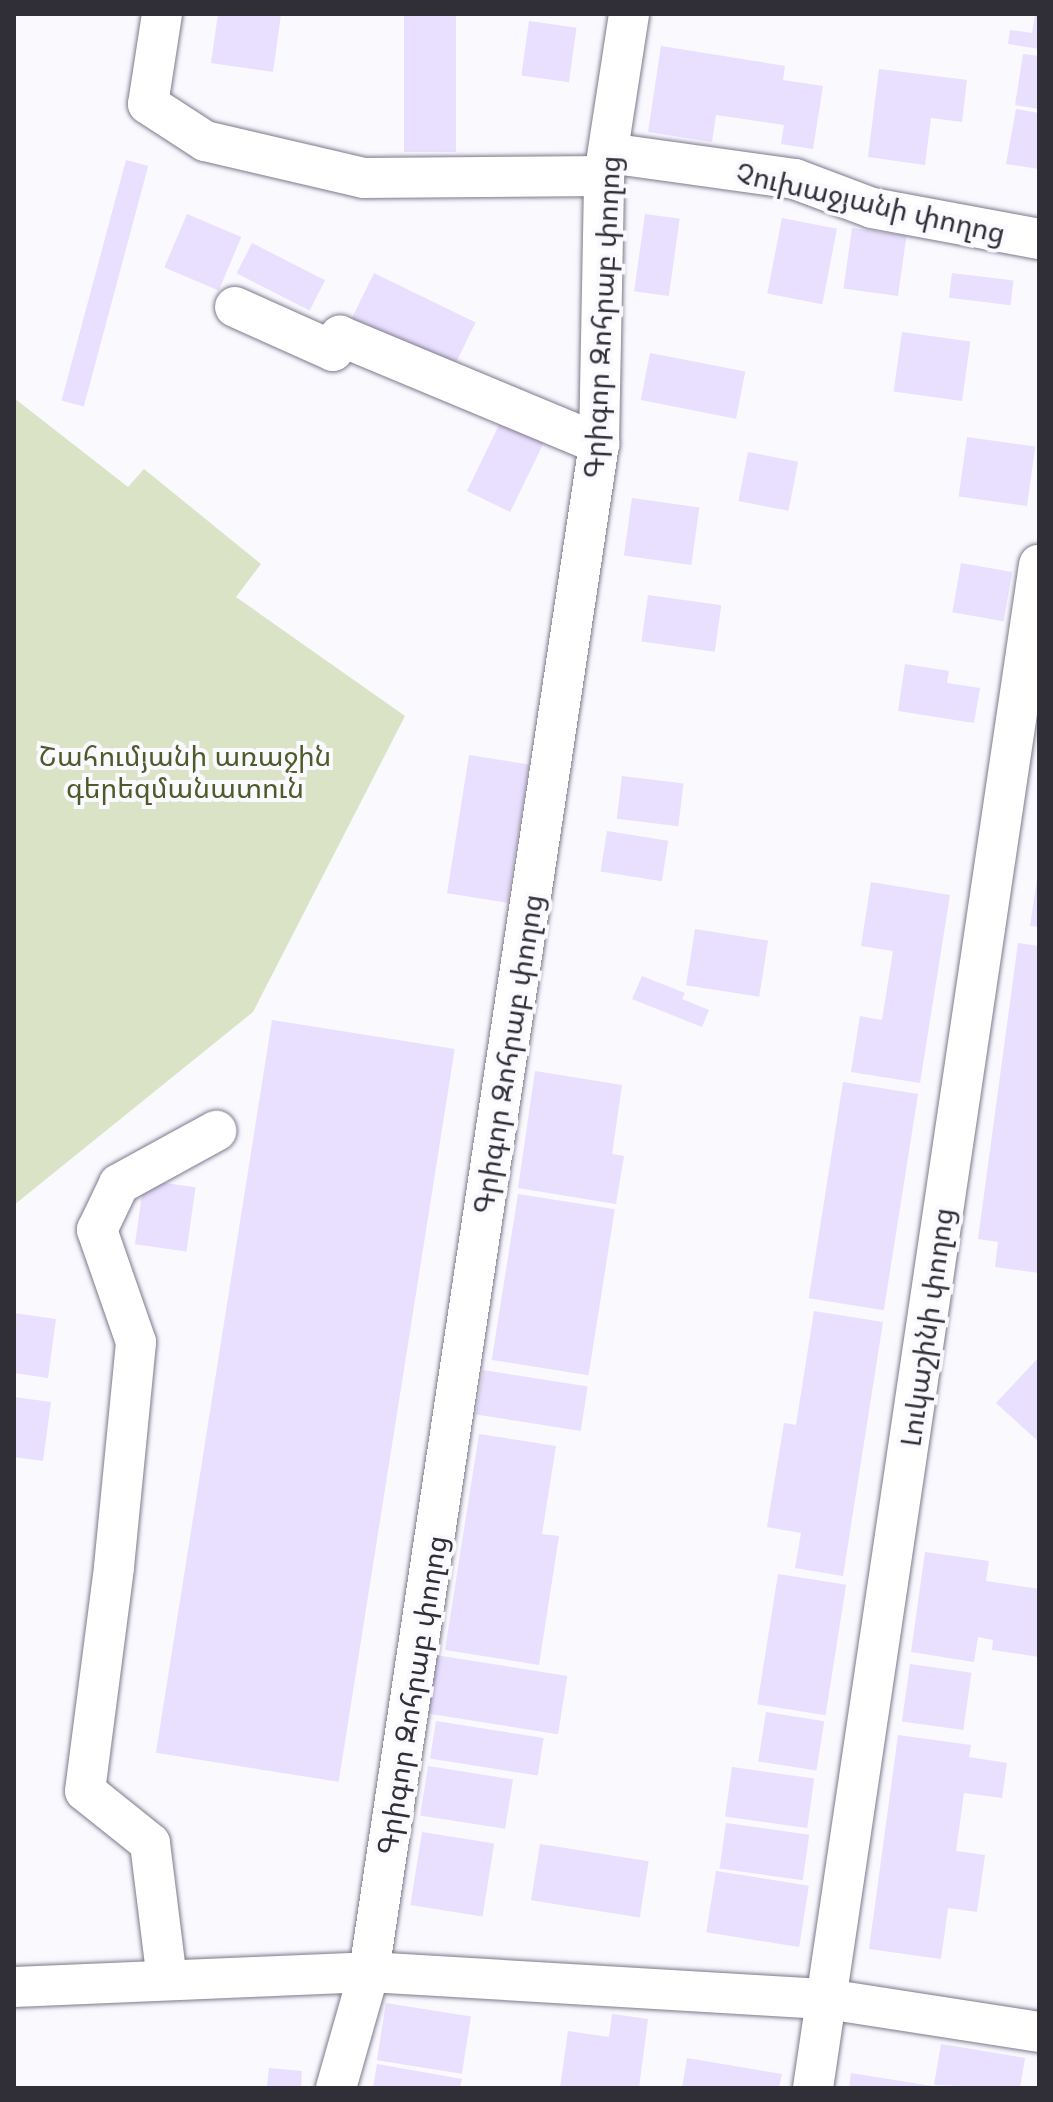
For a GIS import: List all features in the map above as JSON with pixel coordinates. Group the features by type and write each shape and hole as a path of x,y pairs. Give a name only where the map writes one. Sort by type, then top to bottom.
{"street":[{"name":"Չուխաջյանի փողոց","path":"162,14 148,104 205,141 364,178 606,165 795,179 872,208 1039,239"},
{"name":"Գրիգոր Զոհրաբ փողոց","path":"336,2088 369,1972 599,444 606,165 629,14"},
{"path":"235,307 333,351 340,336 599,444"},
{"name":"Լուկաշինի փողոց","path":"813,2088 1039,565"},
{"path":"167,1980 150,1843 85,1791 114,1567 136,1342 97,1230 119,1184 216,1131"},
{"path":"14,1987 369,1972 827,1999 1039,2032"}],"green space":[{"name":"Շահումյանի առաջին գերեզմանատուն","path":"14,398 128,487 144,469 261,564 236,597 405,716 253,1012 14,1205"}],"building":[{"path":"218,14 281,14 273,72 211,63"},
{"path":"404,14 456,14 456,152 404,152"},
{"path":"1035,14 1039,14 1039,49 1008,44 1010,30 1032,33"},
{"path":"529,21 577,28 569,82 521,75"},
{"path":"661,46 785,66 783,80 823,86 813,149 781,144 784,125 716,115 712,142 648,132"},
{"path":"1023,54 1039,56 1039,109 1015,105"},
{"path":"879,69 967,80 962,122 931,118 925,165 868,157"},
{"path":"1016,109 1039,113 1039,169 1006,164"},
{"path":"126,160 148,166 84,406 62,401"},
{"path":"187,214 241,237 219,290 164,267"},
{"path":"645,214 680,219 669,296 634,291"},
{"path":"782,218 837,229 822,304 767,294"},
{"path":"852,228 906,236 898,296 844,288"},
{"path":"252,243 325,280 310,311 237,273"},
{"path":"374,273 476,323 453,368 352,319"},
{"path":"952,273 1014,281 1010,305 949,298"},
{"path":"902,332 970,342 962,401 894,391"},
{"path":"650,353 745,372 736,419 641,400"},
{"path":"502,419 545,440 510,512 467,491"},
{"path":"967,437 1035,447 1027,506 959,496"},
{"path":"748,452 798,462 789,511 738,501"},
{"path":"632,498 699,507 691,565 624,555"},
{"path":"961,563 1012,572 1004,621 952,612"},
{"path":"648,595 721,605 715,652 641,642"},
{"path":"905,664 949,671 947,683 980,688 974,723 898,711"},
{"path":"469,755 529,765 507,903 447,893"},
{"path":"622,776 684,784 678,826 617,819"},
{"path":"607,831 668,841 662,881 601,871"},
{"path":"1039,879 1039,927 1030,926"},
{"path":"871,882 950,895 920,1083 851,1072 860,1016 882,1020 893,951 861,946"},
{"path":"695,929 768,941 759,997 686,985"},
{"path":"1018,943 1039,946 1039,1273 995,1267 998,1242 978,1239"},
{"path":"642,976 685,993 682,999 709,1010 702,1027 632,999"},
{"path":"272,1020 455,1049 339,1782 156,1753"},
{"path":"535,1071 622,1085 612,1154 624,1156 616,1204 518,1188"},
{"path":"843,1082 918,1094 884,1310 809,1298"},
{"path":"144,1180 195,1187 186,1252 135,1244"},
{"path":"518,1194 615,1209 589,1375 492,1360"},
{"path":"814,1311 883,1322 843,1576 795,1568 801,1533 767,1527 784,1423 796,1425"},
{"path":"14,1313 56,1319 48,1378 14,1373"},
{"path":"1039,1357 1039,1442 996,1403"},
{"path":"483,1370 588,1387 581,1431 476,1414"},
{"path":"14,1397 51,1402 43,1461 14,1457"},
{"path":"479,1434 556,1446 542,1534 559,1536 539,1665 445,1650"},
{"path":"925,1552 989,1561 986,1581 1039,1589 1039,1657 992,1650 993,1640 978,1637 974,1662 911,1652"},
{"path":"778,1574 846,1585 826,1715 757,1704"},
{"path":"429,1654 567,1676 558,1734 420,1712"},
{"path":"910,1664 971,1673 963,1730 902,1721"},
{"path":"766,1712 824,1721 816,1771 758,1761"},
{"path":"436,1721 544,1738 538,1776 430,1759"},
{"path":"898,1735 971,1745 969,1757 1007,1763 1002,1798 964,1793 956,1851 985,1855 977,1912 948,1908 941,1959 869,1949"},
{"path":"428,1766 513,1779 505,1829 420,1815"},
{"path":"732,1767 814,1779 807,1828 725,1817"},
{"path":"726,1823 809,1835 803,1880 720,1869"},
{"path":"422,1832 494,1843 483,1917 410,1905"},
{"path":"540,1844 649,1861 640,1918 531,1900"},
{"path":"716,1871 809,1886 799,1947 706,1932"},
{"path":"386,2003 471,2016 462,2074 377,2060"},
{"path":"612,2014 648,2019 639,2088 560,2088 568,2031 609,2037"},
{"path":"941,2044 1025,2058 1020,2088 934,2085"},
{"path":"687,2058 782,2074 779,2088 682,2088"},
{"path":"377,2064 462,2079 460,2088 373,2088"},
{"path":"269,2068 302,2071 301,2088 267,2088"},
{"path":"851,2073 932,2086 932,2088 849,2088"}]}
